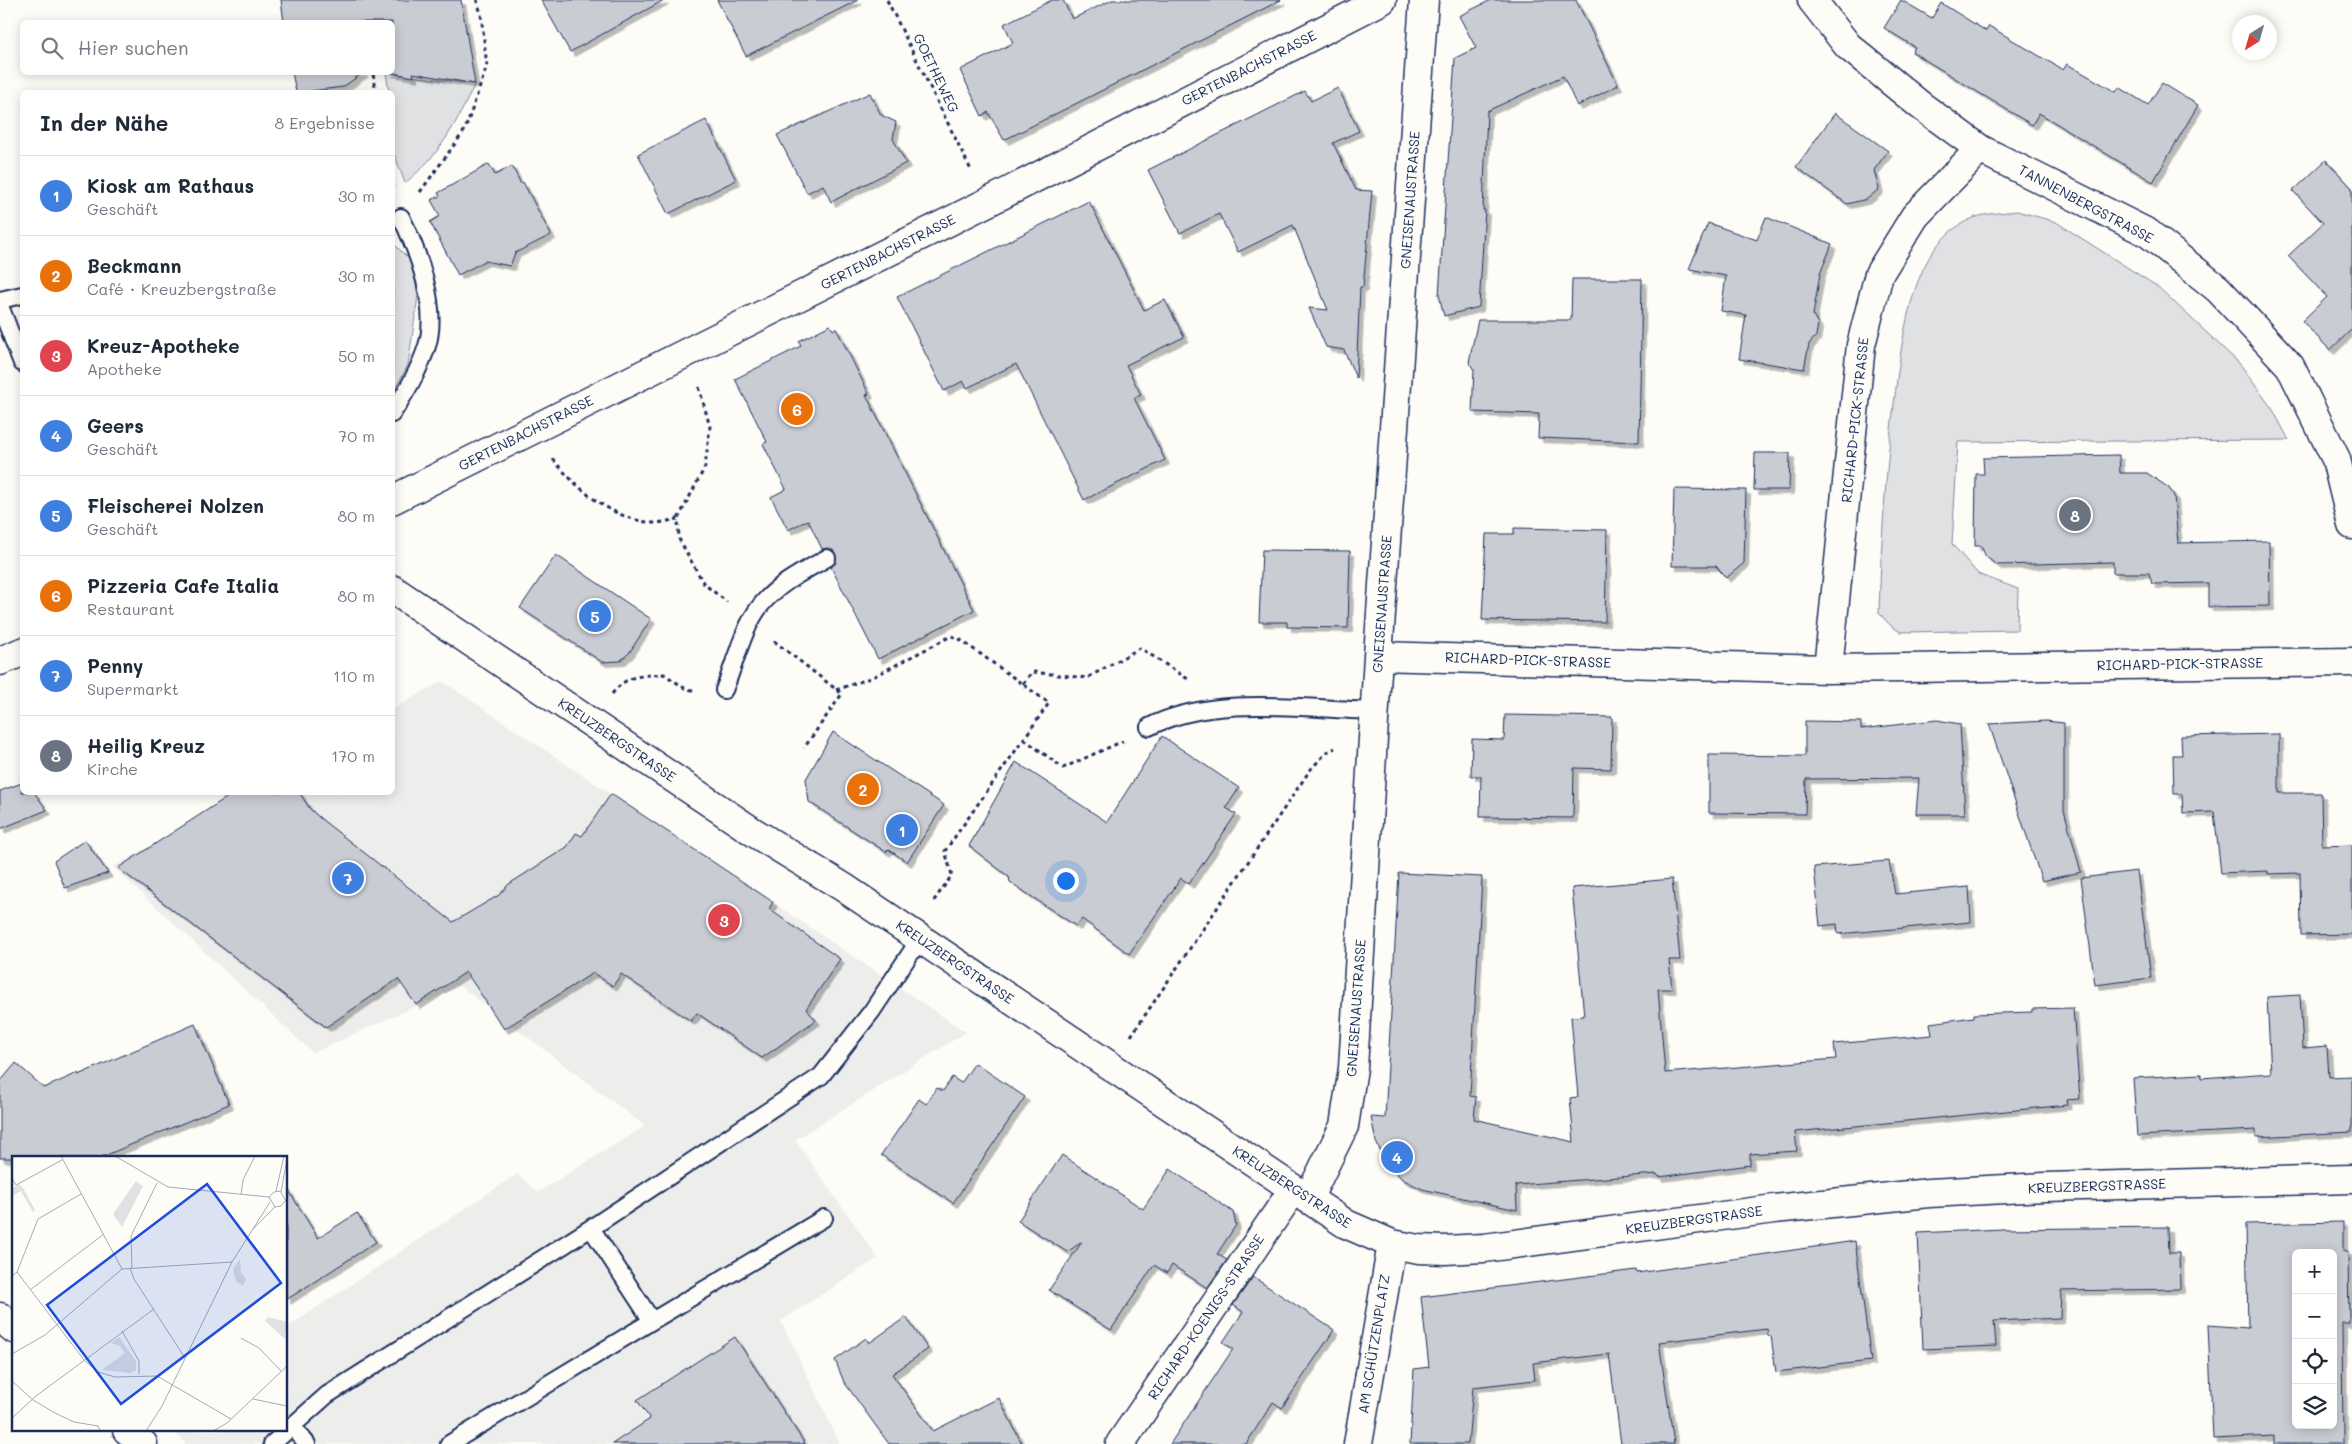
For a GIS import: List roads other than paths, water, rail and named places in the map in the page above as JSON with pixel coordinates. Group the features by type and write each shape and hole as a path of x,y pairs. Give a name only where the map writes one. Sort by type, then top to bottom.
{"street":[{"name":"GERTENBACHSTRASSE","path":"395,498 689,352 1382,0"},
{"name":"GNEISENAUSTRASSE","path":"1300,1194 1344,1126 1353,1068 1378,656 1424,0"},
{"name":"TANNENBERGSTRASSE","path":"1812,0 1848,46 1980,149 2148,233 2218,289 2290,366 2336,459 2352,526"},
{"name":"RICHARD-PICK-STRASSE","path":"1828,669 1861,345 1879,274 1915,216 1980,149"},
{"name":"KREUZBERGSTRASSE","path":"395,591 755,833 1112,1066 1300,1194 1353,1227 1392,1244 1436,1250 1484,1248 1774,1209 1930,1193 2045,1187 2352,1179"},
{"path":"0,661 20,653"},
{"name":"RICHARD-PICK-STRASSE","path":"1378,656 1828,669 2352,662"},
{"name":"RICHARD-KOENIGS-STRASSE","path":"1120,1444 1300,1194"},
{"name":"AM SCHÜTZENPLATZ","path":"1358,1444 1392,1244"},
{"path":"0,1317 12,1327"},
{"path":"129,1432 143,1444"}],"lane":[{"path":"395,410 412,384 428,344 430,316 420,260 401,217"},
{"path":"0,300 20,295"},
{"path":"0,306 20,357"},
{"path":"724,690 751,622 760,606 771,594 799,574 827,558"},
{"path":"1149,728 1166,719 1226,706 1375,711"},
{"path":"288,1430 327,1395 591,1228 821,1076 872,1011 915,936"},
{"path":"449,1444 824,1218"},
{"path":"591,1228 652,1321"},
{"path":"292,1426 306,1444"},
{"path":"272,1444 285,1432"}],"place":[{"name":"Pizzeria Cafe Italia","path":"797,409"},
{"name":"Heilig Kreuz","path":"2075,515"},
{"name":"Fleischerei Nolzen","path":"595,616"},
{"name":"Beckmann","path":"863,789"},
{"name":"Kiosk am Rathaus","path":"902,830"},
{"name":"Penny","path":"348,878"},
{"name":"Kreuz-Apotheke","path":"724,920"},
{"name":"Geers","path":"1397,1157"}]}
